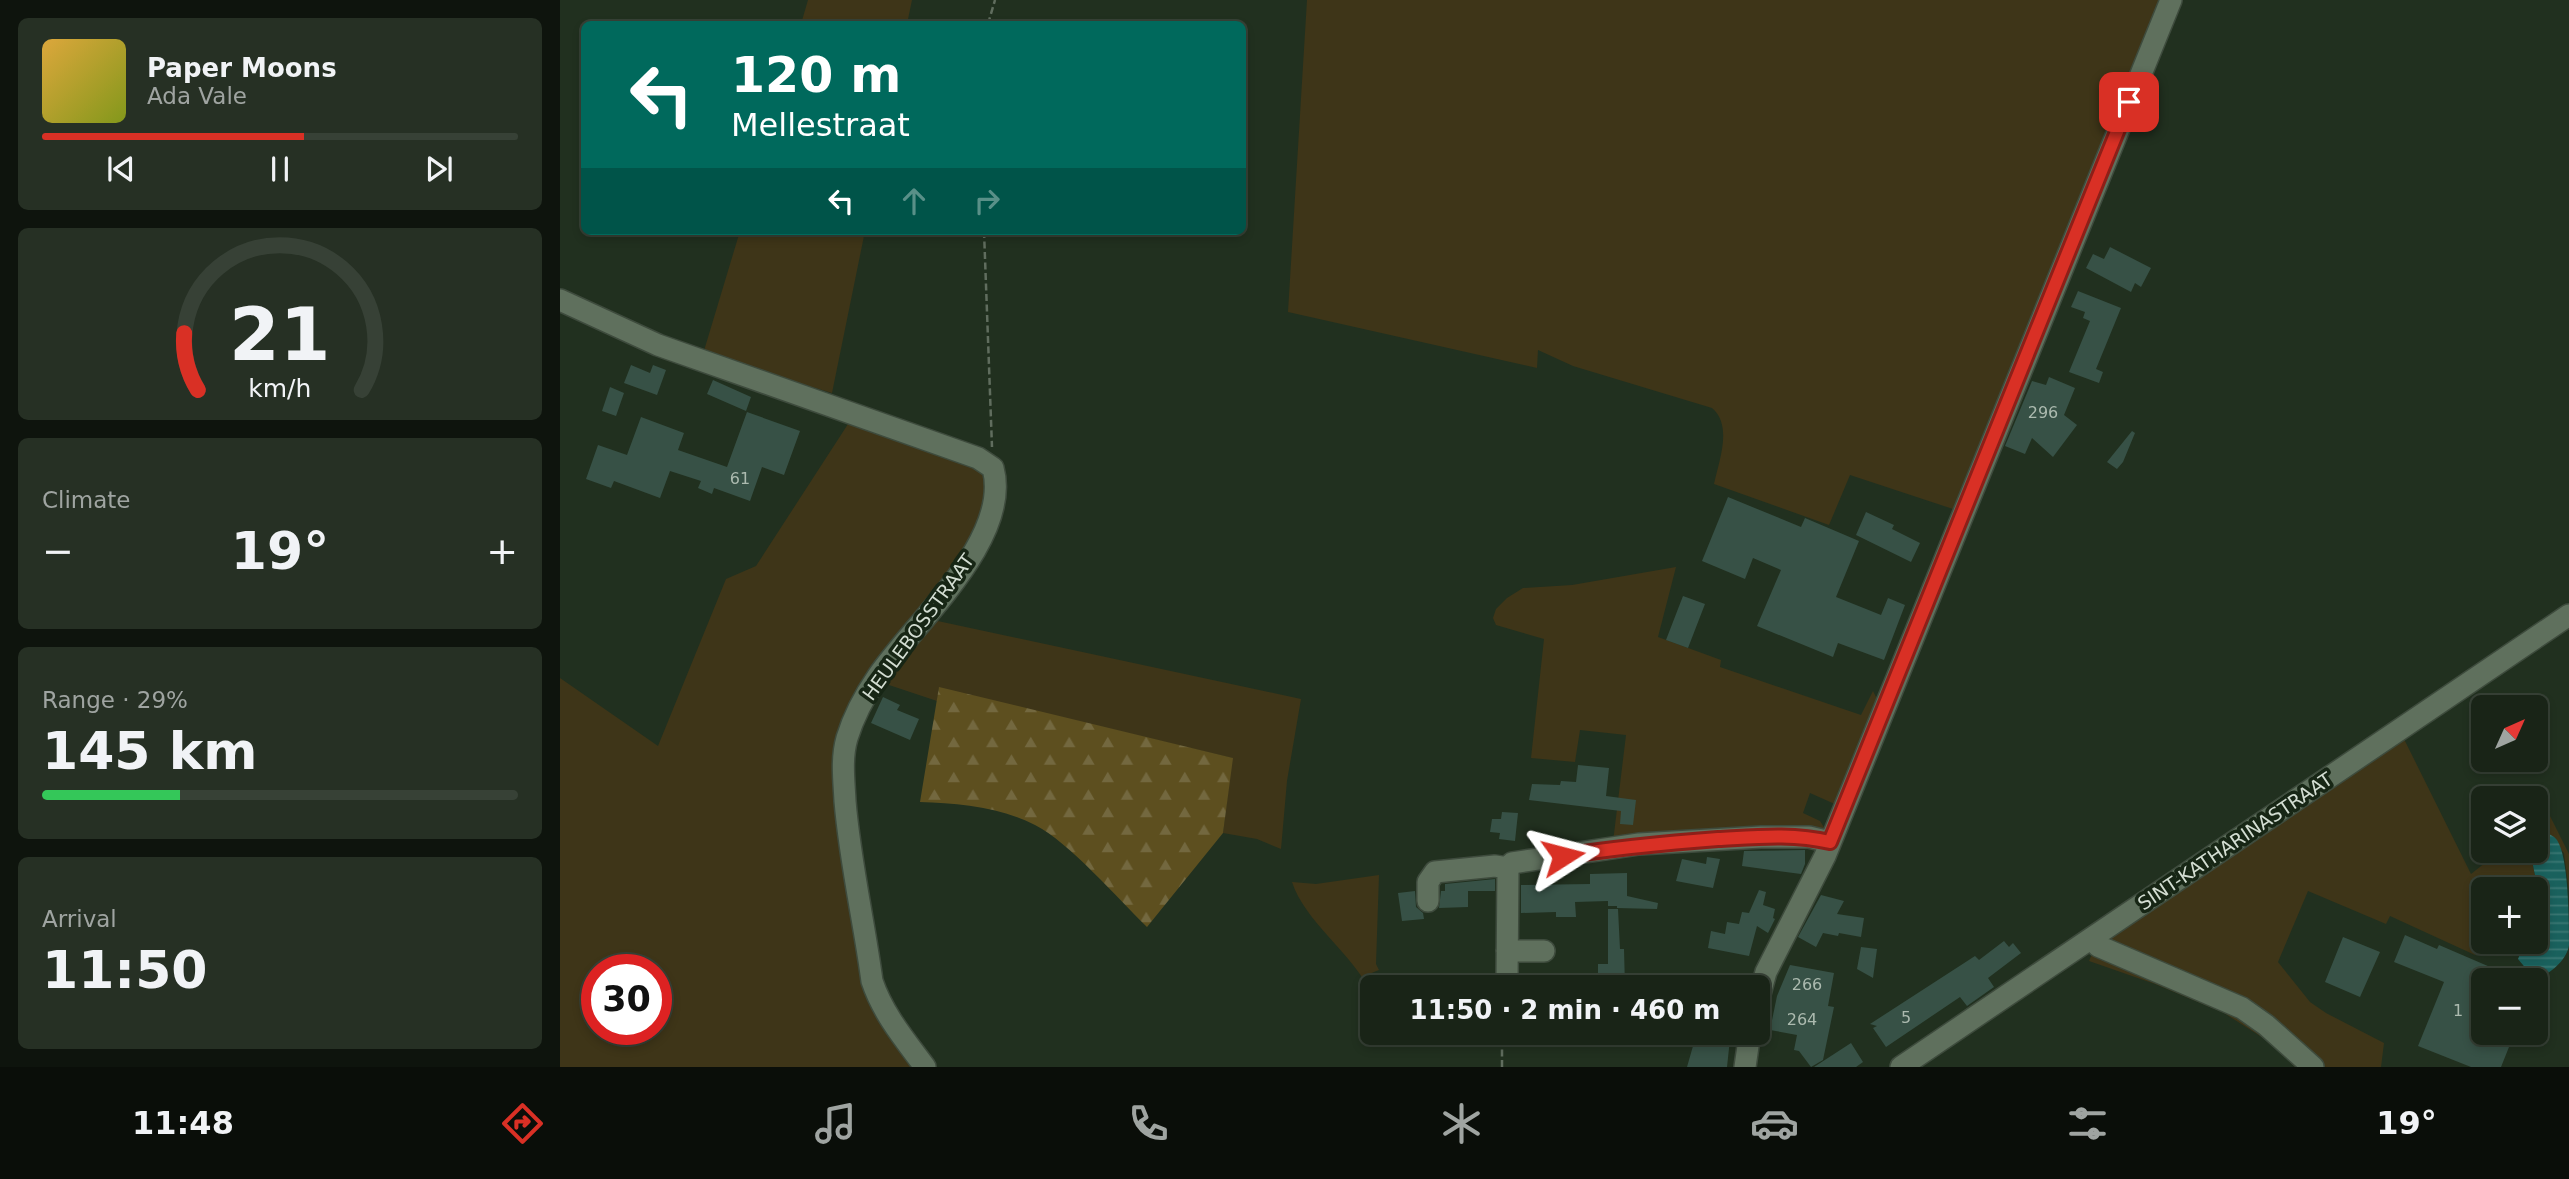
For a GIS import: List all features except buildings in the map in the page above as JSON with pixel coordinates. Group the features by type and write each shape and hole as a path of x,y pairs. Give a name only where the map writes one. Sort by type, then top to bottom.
{"street":[{"path":"1765,975 1830,842 2171,0"},
{"path":"560,300 658,345 978,458 993,467"},
{"name":"HEULEBOSSTRAAT","path":"925,1067 894,1025 872,981 848,838 843,765 846,740 879,674 928,617 981,538 996,496 993,467"},
{"name":"SINT-KATHARINASTRAAT","path":"1901,1067 2569,615"},
{"path":"1507,975 1508,868 1512,863 1639,844 1761,837 1809,837 1830,842"},
{"path":"1428,901 1428,882 1436,872 1495,866 1508,868"},
{"path":"2093,938 2098,946 2242,1008 2266,1025 2313,1067"},
{"path":"1507,951 1544,951"},
{"path":"1745,1067 1748,1045"}],"path":[{"path":"989,21 995,0"},
{"path":"984,235 993,467"},
{"path":"1502,1045 1502,1067"}],"shaded area":[{"path":"808,0 912,0 908,21 802,21"},
{"path":"1307,0 2163,0 1956,510 1850,475 1829,525 1714,484 1723,434 1722,424 1712,408 1573,366 1538,350 1537,368 1288,312"},
{"path":"739,235 864,235 832,393 703,354"},
{"path":"850,421 960,459 979,470 987,483 987,499 963,555 856,692 842,717 836,749 868,991 918,1067 560,1067 560,678 658,746 726,579 756,566"},
{"path":"1676,567 1658,637 1721,660 1720,667 1861,715 1873,691 1879,703 1837,805 1810,793 1803,813 1820,821 1825,829 1613,842 1626,735 1580,730 1575,762 1531,758 1544,639 1496,625 1493,618 1496,609 1523,588 1572,585"},
{"path":"933,620 1301,699 1287,781 1281,849 1257,839 1223,833 1232,758 939,688 937,701 883,683"},
{"path":"2404,739 2471,874 2485,863 2532,863 2535,877 2471,877 2471,953 2390,916 2386,924 2308,891 2278,962 2310,1002 2384,1043 2381,1067 2323,1067 2255,1007 2112,945 2112,937"},
{"path":"2548,812 2569,854 2569,892 2564,853 2548,835"},
{"path":"1379,875 1376,964 1379,970 1369,975 1361,975 1307,911 1292,882 1316,884"},
{"path":"2092,954 2245,1016 2305,1067 2295,1067 2268,1041 2224,1013 2155,984 2089,961"}],"green space":[{"path":"939,687 1233,758 1223,833 1147,927 1063,844 1035,825 979,807 920,802"}],"water":[{"path":"2548,833 2557,840 2564,861 2568,891 2569,945 2559,964 2548,972 2548,968 2526,968 2518,959 2520,954 2548,954 2548,877 2535,877 2532,863 2548,863"}],"route":[{"path":"1563,856 1639,844 1761,837 1809,837 1830,842 2129,102"}]}
